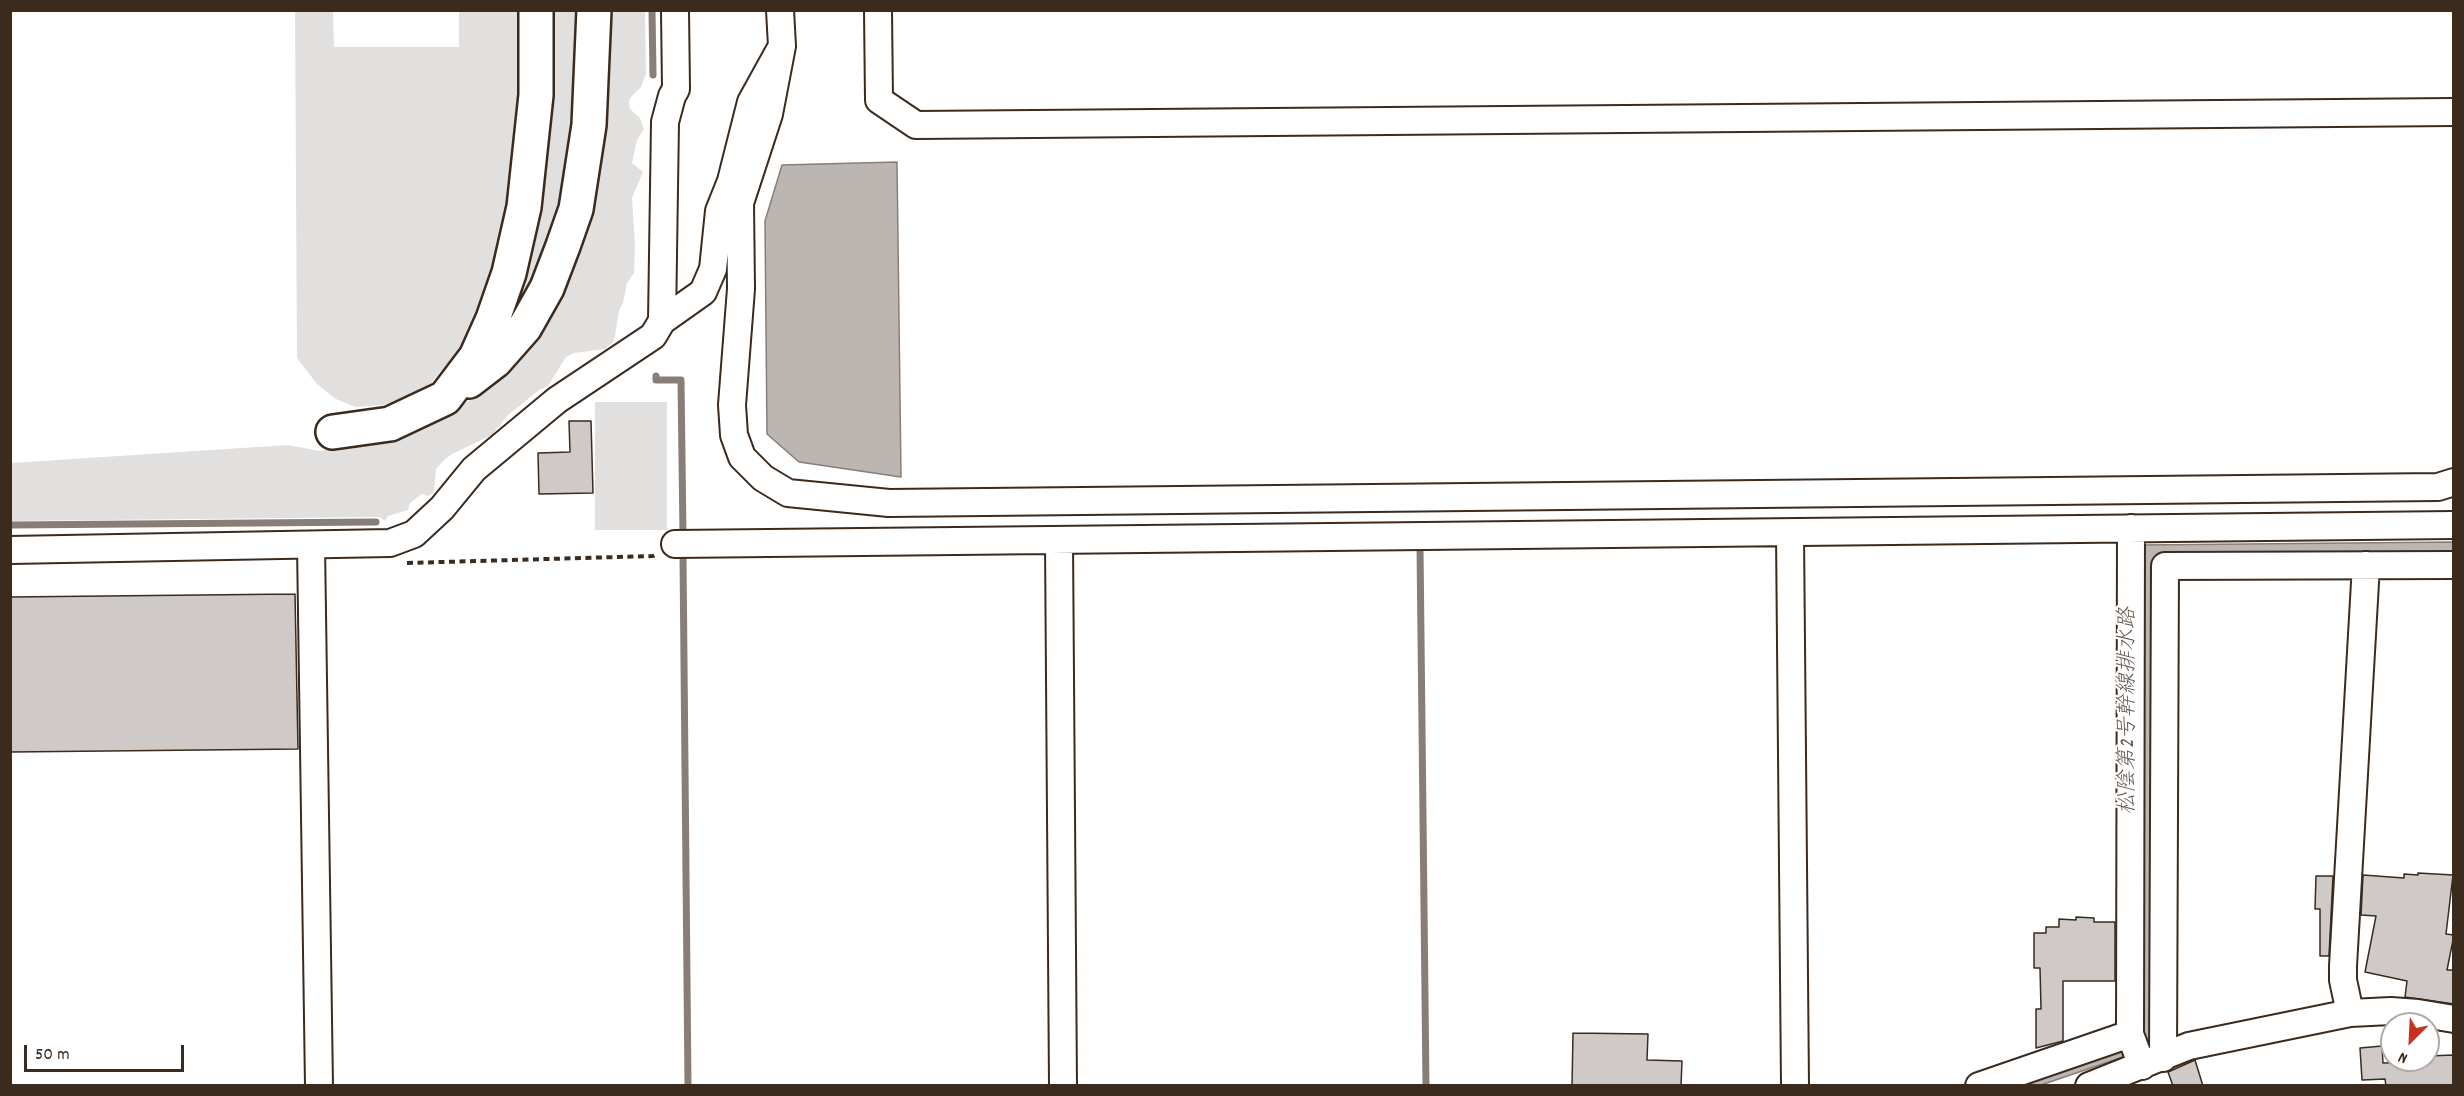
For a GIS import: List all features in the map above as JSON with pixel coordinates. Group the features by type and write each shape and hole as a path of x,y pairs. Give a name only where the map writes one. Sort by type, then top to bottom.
{"highway":[{"path":"446,398 476,357 509,273 524,207 536,95 536,10"},
{"path":"333,432 390,424 446,398 495,361 525,327 547,288 576,209 589,125 594,10"}],"street":[{"path":"662,321 665,122 676,88 675,10"},
{"path":"780,10 782,46 769,114 740,203 741,290 732,405 734,435 742,457 763,478 788,493 889,503 2438,487 2454,482"},
{"path":"878,10 879,100 916,125 2454,112"},
{"path":"10,550 390,543 414,534 442,508 474,469 557,400 653,336 662,321 703,292 713,269 719,211 732,181 751,102 782,46"},
{"path":"675,544 2454,525"},
{"path":"2131,528 2141,1050"},
{"path":"1790,533 1795,1086"},
{"path":"1059,541 1063,1086"},
{"path":"311,546 319,1086"},
{"path":"2350,1013 2343,980 2343,966 2366,565"},
{"path":"2141,1050 2165,566 2454,565"},
{"path":"1979,1086 2141,1050 2189,1046 2350,1013 2391,1011 2454,1019"},
{"path":"2089,1086 2141,1050"}],"shaded area":[{"path":"295,11 333,11 334,47 459,47 459,11 524,11 524,96 509,213 494,274 477,320 456,353 431,383 405,399 383,405 356,407 336,399 317,384 297,358"},
{"path":"549,11 579,11 574,127 559,212 536,281 505,332"},
{"path":"605,11 645,11 646,74 641,87 630,98 629,103 630,109 640,118 644,129 637,140 632,163 643,172 632,198 634,273 627,283 613,342 605,349 574,353 566,357 548,386 539,390 507,416 492,435 444,460 436,469 434,492 428,496 422,494 410,503 408,510 388,516 385,521 379,517 11,521 11,463 288,445 320,451 398,436 443,418 476,396 530,342"},
{"path":"897,162 901,477 799,462 767,434 765,221 782,165"},
{"path":"595,402 667,402 667,530 595,530"},
{"path":"2453,542 2453,553 2155,556 2155,1046 2041,1085 2006,1086 2143,1038 2142,545"}],"building":[{"path":"569,421 591,421 593,493 539,494 538,453 570,452"},
{"path":"295,594 298,749 10,752 10,597"},
{"path":"2418,873 2453,875 2446,934 2454,935 2447,970 2454,970 2454,1004 2405,997 2407,981 2365,972 2376,916 2361,915 2363,875 2404,878 2404,874 2418,875"},
{"path":"2316,876 2333,876 2329,956 2320,956 2320,909 2315,909"},
{"path":"2076,917 2094,918 2094,922 2115,922 2115,981 2063,981 2063,1041 2036,1048 2036,1009 2041,1009 2040,968 2034,968 2034,933 2046,933 2046,927 2059,927 2059,919 2076,920"},
{"path":"1573,1033 1648,1034 1647,1060 1682,1061 1681,1086 1572,1086"},
{"path":"2380,1046 2380,1072 2440,1072 2440,1056 2454,1055 2454,1086 2386,1086 2385,1079 2362,1080 2360,1048"},
{"path":"2195,1060 2203,1086 2173,1086 2168,1072"}],"waterway":[{"path":"652,10 653,75"},
{"path":"656,376 656,380 681,380 683,535"},
{"path":"10,525 376,522"},
{"path":"1420,547 1426,1086"},
{"path":"683,556 688,1086"}],"water label":[{"name":"松陰第2号幹線排水路","path":"2130,711"}]}
